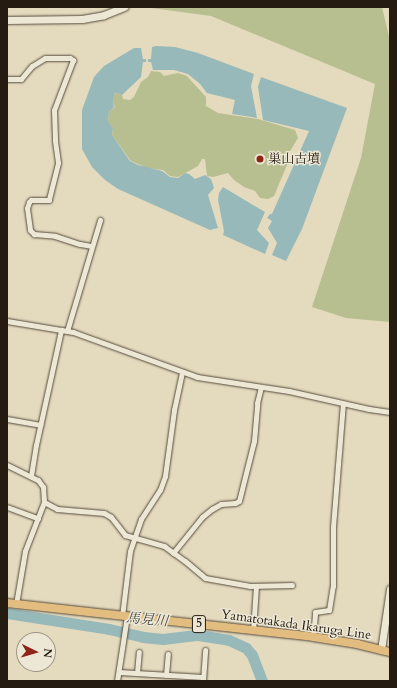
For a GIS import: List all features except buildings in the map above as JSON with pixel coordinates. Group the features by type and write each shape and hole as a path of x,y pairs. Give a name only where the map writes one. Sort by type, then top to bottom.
{"main road":[{"path":"7,20 88,18 104,15 124,7"},
{"path":"381,650 390,589"},
{"name":"Yamatotakada Ikaruga Line","path":"7,603 313,637 390,652"}],"street":[{"path":"7,79 21,79 32,66 45,58 70,58 74,60 54,110 55,141 58,163 49,200 31,200 27,208 32,233 55,236 91,246"},
{"path":"67,331 91,246 100,220"},
{"path":"7,321 67,331 182,372 205,378 261,387 390,412"},
{"path":"31,476 40,425 61,330"},
{"path":"118,681 126,628 125,616 128,558 141,519 164,481 174,410 182,372"},
{"path":"173,553 202,517 212,509 222,504 235,503 239,501 254,441 257,403 261,387"},
{"path":"313,637 315,612 329,610 333,586 333,527 344,404"},
{"path":"7,419 40,425"},
{"path":"7,465 31,476 41,483 44,502 26,551 16,604"},
{"path":"44,502 57,508 104,513 110,517 125,535 164,546 205,578 228,584 256,586 292,585"},
{"path":"7,507 38,518"},
{"path":"253,631 256,586"},
{"path":"119,672 203,679 205,650"},
{"path":"137,673 139,652"},
{"path":"166,675 168,654"}],"green space":[{"path":"144,7 382,7 390,41 390,322 346,318 312,307 361,158 375,84 211,16"},
{"path":"151,71 160,72 164,76 178,73 187,76 206,97 206,106 218,113 258,119 295,130 298,138 286,158 287,165 274,196 268,199 260,198 255,191 244,187 234,180 228,173 213,177 207,176 205,159 202,159 198,166 178,177 170,176 163,170 147,168 131,161 112,135 113,128 108,121 109,112 115,107 113,102 115,92 122,95 123,99 130,100 134,97 141,82 148,77"}],"water":[{"path":"152,47 175,47 198,53 254,74 251,86 257,118 232,114 235,100 207,93 200,84 188,74 174,70 153,70 151,62 148,62 148,59 151,59"},
{"path":"134,48 141,48 143,59 146,59 146,62 143,62 141,77 122,95 115,92 113,102 114,107 109,112 108,121 113,128 112,135 130,161 138,165 162,171 170,177 178,178 185,173 189,174 195,179 205,175 211,179 214,188 208,195 218,228 210,230 118,189 105,180 92,167 82,149 82,110 94,77 104,66"},
{"path":"261,77 347,108 302,229 286,261 272,255 277,243 268,228 272,221 267,218 270,214 272,214 309,131 263,120 258,87"},
{"path":"223,187 265,212 257,230 269,243 265,254 223,235 224,231 218,200 219,193"}],"waterway":[{"name":"馬見川","path":"7,613 109,629 143,637 163,639 198,635 229,640 246,648 252,655 262,681"}],"place":[{"name":"巣山古墳","path":"260,159"}]}
